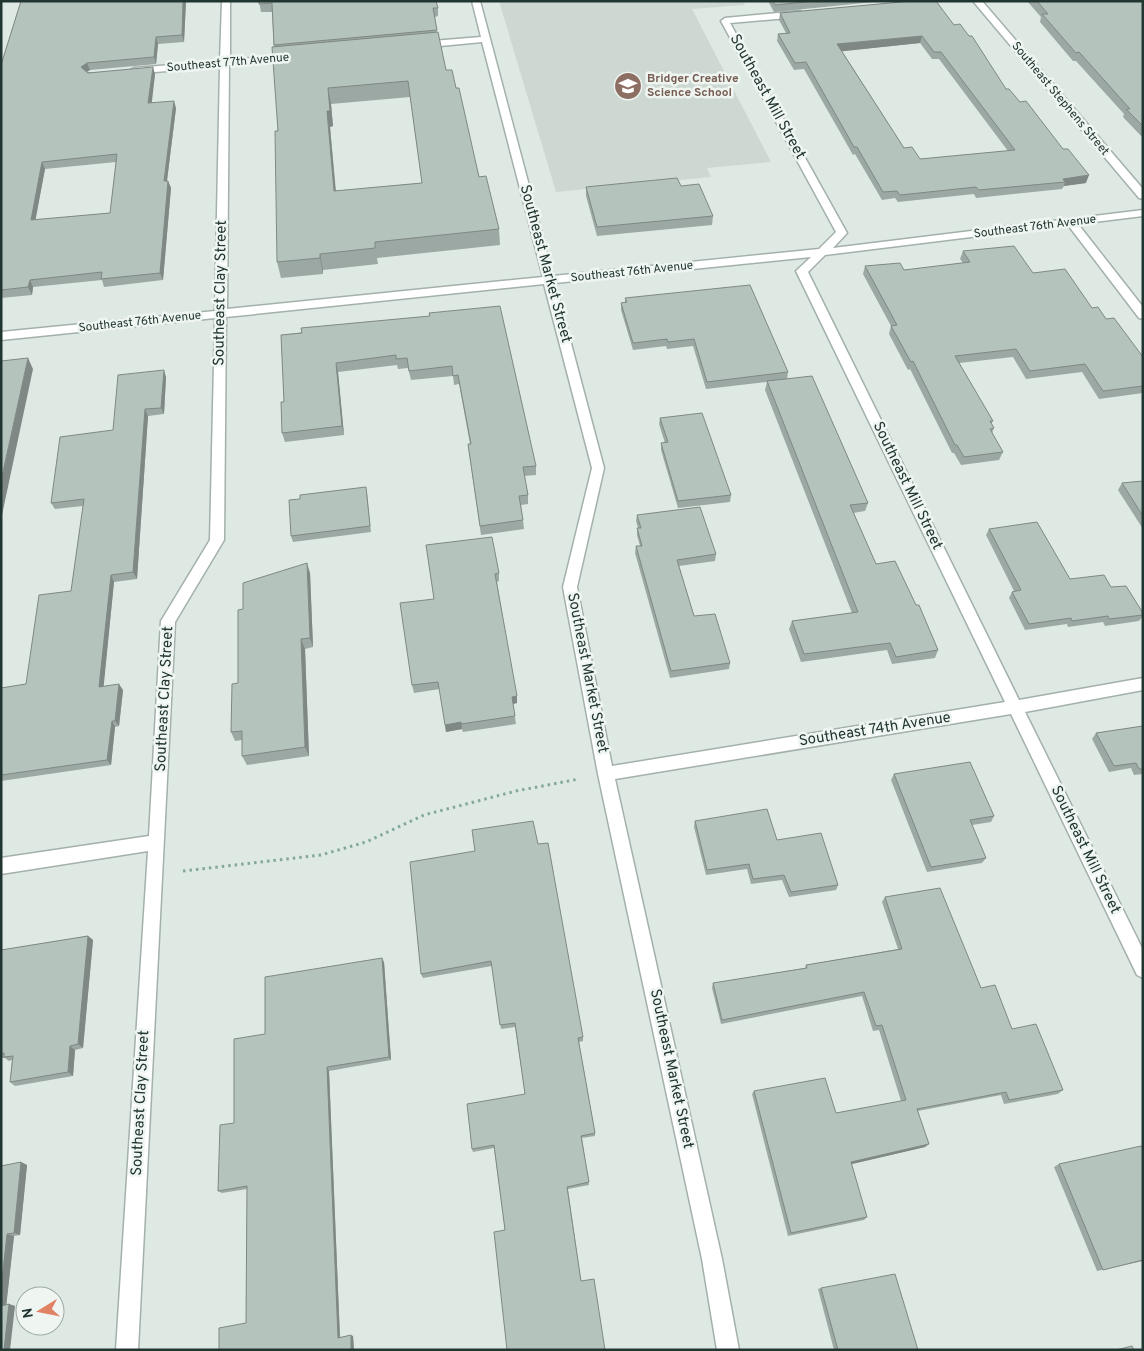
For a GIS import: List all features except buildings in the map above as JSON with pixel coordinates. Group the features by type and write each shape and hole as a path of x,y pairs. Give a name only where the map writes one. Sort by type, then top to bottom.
{"street":[{"name":"Southeast Clay Street","path":"127,1350 168,621 217,540 226,1"},
{"name":"Southeast Market Street","path":"476,1 598,468 570,587 606,774 712,1259 728,1350"},
{"name":"Southeast Stephens Street","path":"977,1 1143,196"},
{"name":"Southeast Mill Street","path":"813,12 725,21 842,233 802,271 1143,969"},
{"path":"409,46 486,39"},
{"name":"Southeast 77th Avenue","path":"129,72 303,56"},
{"name":"Southeast 76th Avenue","path":"1,336 823,252 1143,213"},
{"path":"1072,223 1143,315"},
{"name":"Southeast 74th Avenue","path":"606,774 1016,707 1143,684"},
{"path":"1,866 157,842"}],"path":[{"path":"155,874 321,854 366,842 424,815 516,791 606,774"}],"shaded area":[{"name":"Bridger Creative Science School","path":"499,1 743,1 745,5 692,9 771,162 707,168 711,177 556,192"}],"place":[{"name":"Bridger Creative Science School","path":"628,86"}]}
